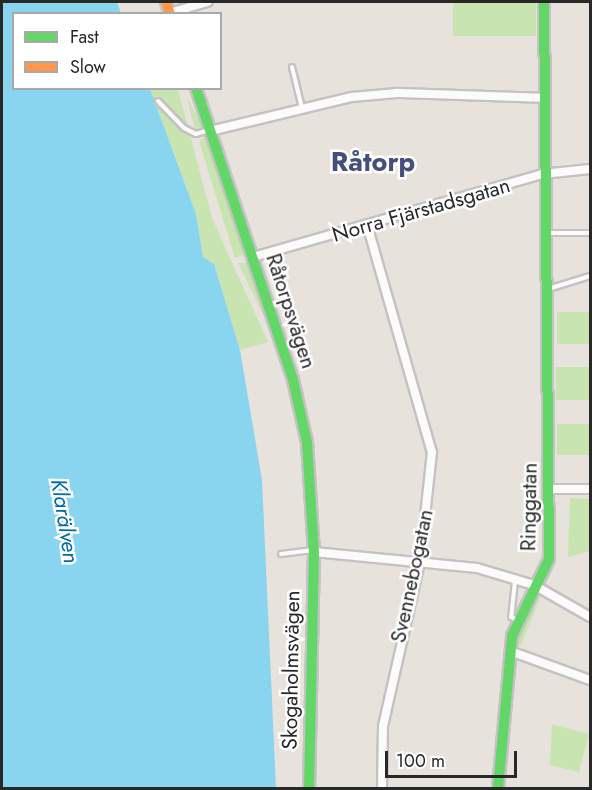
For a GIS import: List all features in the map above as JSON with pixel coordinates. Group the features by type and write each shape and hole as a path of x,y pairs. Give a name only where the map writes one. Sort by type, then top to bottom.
{"street":[{"path":"173,12 207,2"},
{"name":"Ringgatan","path":"498,789 510,651 518,620 549,559 551,489 543,174 544,2"},
{"name":"Råtorpsvägen","path":"197,90 253,257 306,437 314,551"},
{"path":"210,130 303,109 397,93 544,98"},
{"name":"Norra Fjärstadsgatan","path":"253,257 368,228 543,174 591,169"},
{"name":"Svennebogatan","path":"368,228 432,452 420,562 383,726 382,789"},
{"path":"551,489 591,489"},
{"path":"314,551 477,568 534,585 591,617"},
{"name":"Skogaholmsvägen","path":"309,789 314,551"},
{"path":"510,651 591,680"}],"lane":[{"path":"292,68 303,109"},
{"path":"158,101 193,133 210,130"},
{"path":"545,233 591,234"},
{"path":"546,290 591,276"},
{"path":"281,554 314,551"},
{"path":"515,580 511,617 518,620"}],"green space":[{"path":"453,2 536,2 536,36 453,36"},
{"path":"150,90 178,90 212,218 268,342 240,350 214,264 203,257 196,214"},
{"path":"187,98 205,130 197,134 192,119"},
{"path":"207,136 247,254 235,258 199,141"},
{"path":"250,262 271,331 238,263"},
{"path":"557,312 590,312 590,344 557,344"},
{"path":"556,367 590,367 590,400 556,400"},
{"path":"557,424 590,424 590,455 557,455"},
{"path":"570,498 590,499 590,551 568,557"},
{"path":"541,597 520,647 517,636"},
{"path":"552,724 589,734 579,772 550,765"}],"water":[{"name":"Klarälven","path":"2,2 117,2 121,12 12,12 12,90 150,90 196,214 203,257 214,264 240,350 262,480 276,788 2,788"}],"traffic: fast":[{"path":"498,788 512,636 549,559 544,2"},
{"path":"197,90 293,380 307,442 314,552 309,788"}],"traffic: slow":[{"path":"166,2 169,12"}],"district":[{"name":"Råtorp","path":"373,162"}]}
